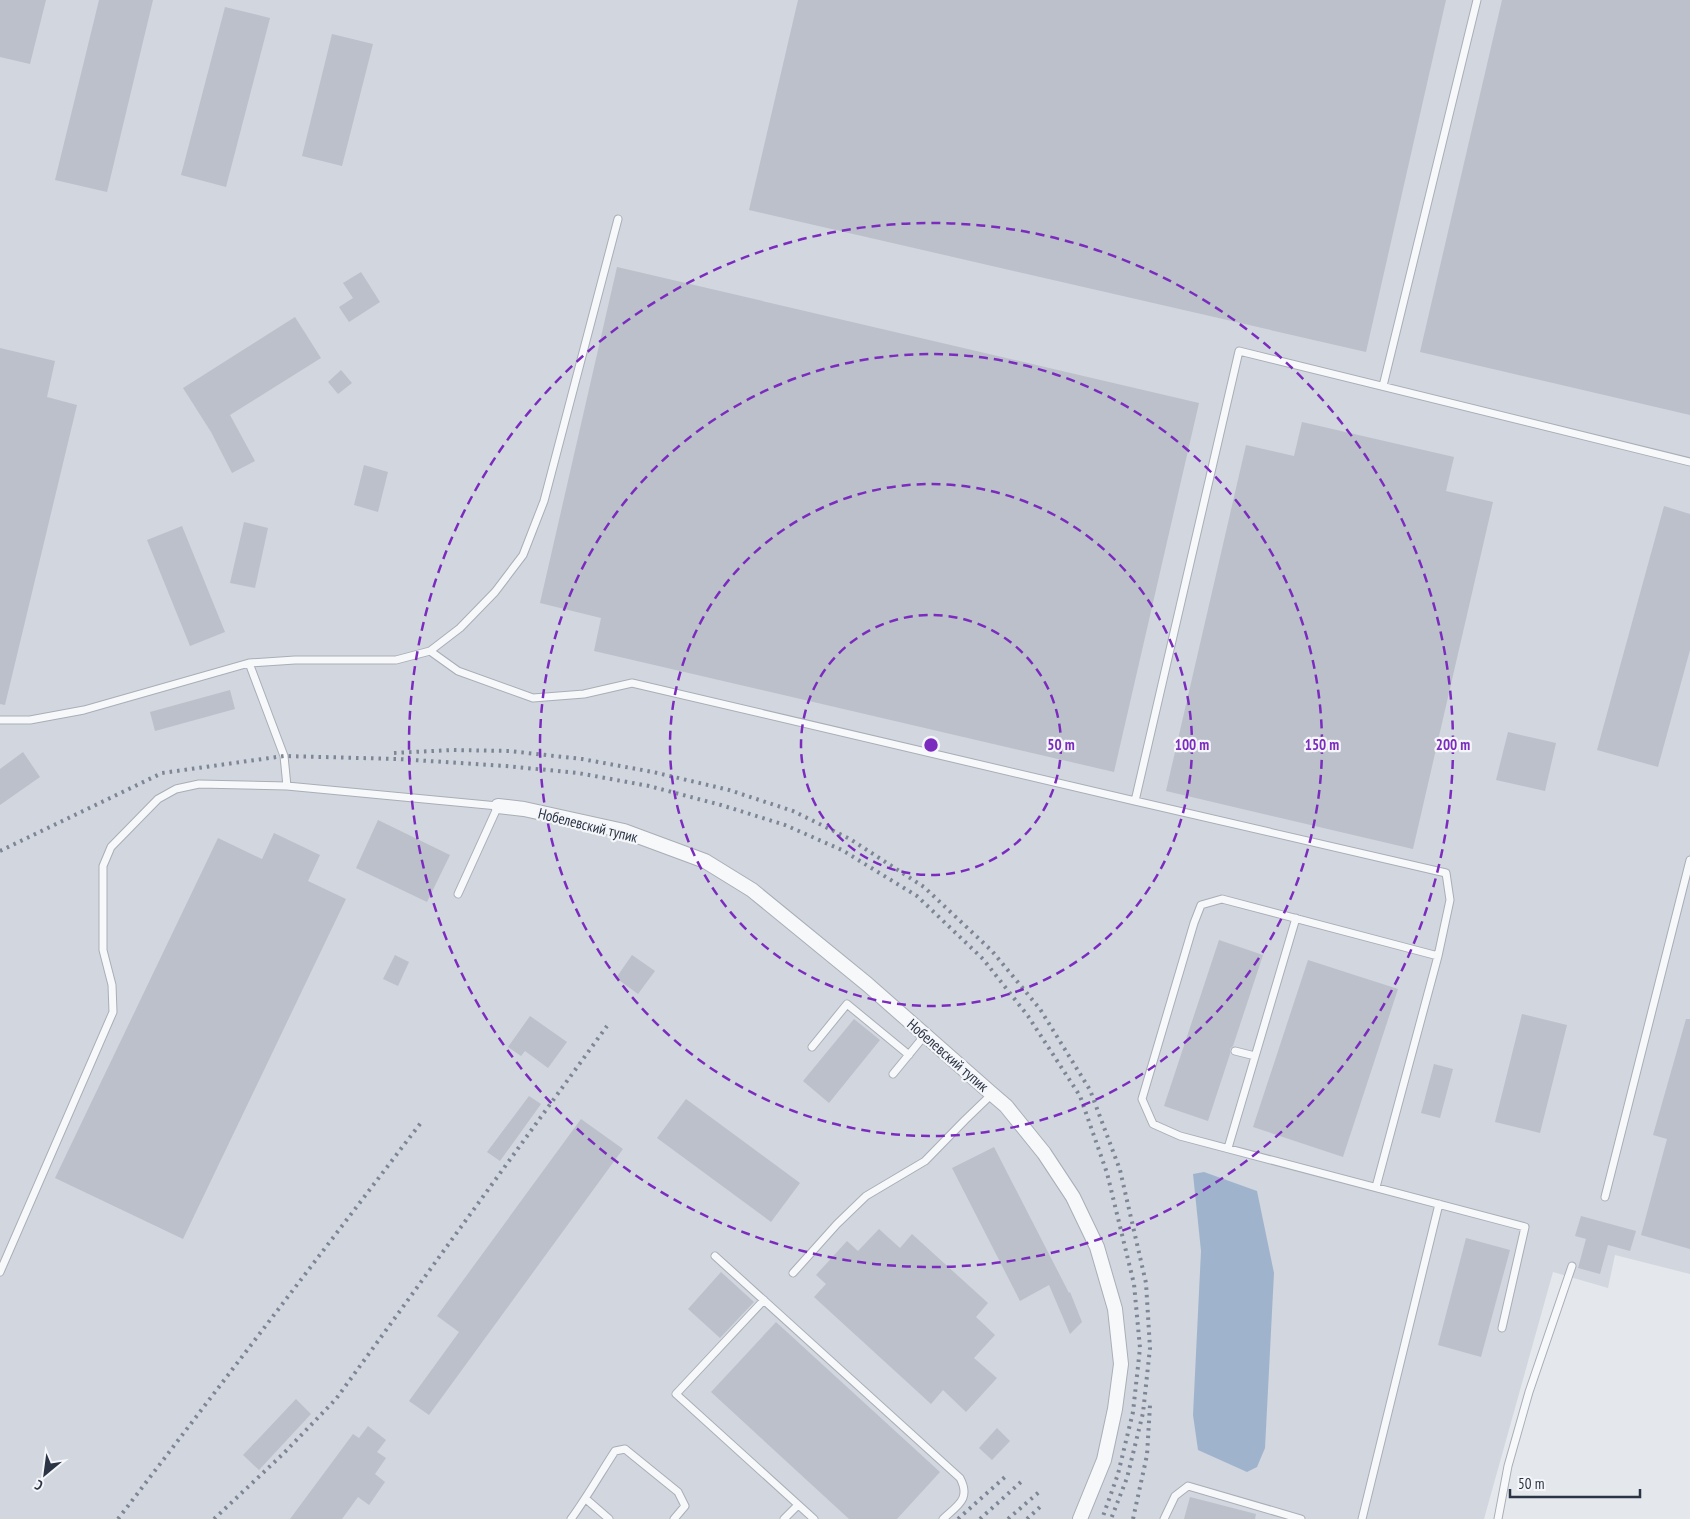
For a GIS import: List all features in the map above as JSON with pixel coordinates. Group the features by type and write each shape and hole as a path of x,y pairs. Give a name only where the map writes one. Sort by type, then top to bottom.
{"street":[{"name":"Нобелевский тупик","path":"498,806 624,830 705,861 752,890 867,984 1006,1106 1044,1153 1073,1197 1097,1247 1115,1309 1121,1364 1115,1409 1104,1460 1080,1519"}],"lane":[{"path":"1383,386 1478,0"},
{"path":"0,720 30,720 84,710 250,663 295,660 396,660 430,652 460,628 495,592 523,555 544,501 618,219"},
{"path":"1135,800 1239,351 1690,462"},
{"path":"430,652 458,671 533,698 584,694 632,683 1446,873 1450,900 1438,956 1376,1187"},
{"path":"250,663 284,756 287,786"},
{"path":"0,1272 113,1012 112,985 103,950 102,866 111,847 158,800 176,789 199,784 287,786 498,806 458,894"},
{"path":"1605,1197 1690,860"},
{"path":"1438,956 1222,898 1201,905 1142,1099 1153,1124 1180,1136 1525,1226 1502,1328"},
{"path":"1228,1148 1296,918"},
{"path":"812,1047 847,1004 909,1055"},
{"path":"893,1074 925,1035"},
{"path":"1235,1051 1255,1056"},
{"path":"793,1273 837,1224 866,1196 925,1161 992,1094"},
{"path":"1362,1519 1439,1204"},
{"path":"715,1256 960,1478 964,1487 964,1496 959,1504 943,1519"},
{"path":"1498,1519 1508,1466 1529,1392 1572,1266"},
{"path":"764,1300 676,1394 814,1519"},
{"path":"571,1519 615,1451 625,1449 678,1492 685,1506 674,1519"},
{"path":"1164,1519 1175,1496 1188,1486 1301,1519"},
{"path":"586,1498 609,1519"},
{"path":"784,1519 798,1505"}],"shaded area":[{"path":"0,0 1690,0 1690,1274 1615,1255 1608,1288 1553,1272 1484,1519 0,1519"}],"water":[{"path":"1204,1172 1257,1191 1274,1273 1265,1448 1257,1467 1247,1472 1198,1450 1193,1415 1201,1251 1193,1174"}],"building":[{"path":"0,0 46,0 30,64 0,57"},
{"path":"99,0 153,0 107,192 55,180"},
{"path":"798,0 1446,0 1366,352 749,210"},
{"path":"1502,0 1690,0 1690,415 1420,352"},
{"path":"225,7 270,18 226,187 181,175"},
{"path":"332,34 373,44 342,166 302,156"},
{"path":"617,267 1199,403 1114,772 594,651 601,618 540,603"},
{"path":"361,272 380,302 349,322 339,307 353,298 343,283"},
{"path":"295,317 321,358 230,415 255,461 232,473 211,432 183,388"},
{"path":"0,348 55,361 47,397 77,405 5,705 0,704"},
{"path":"341,370 352,383 338,394 328,382"},
{"path":"1302,422 1454,457 1446,491 1493,502 1413,849 1166,791 1246,445 1294,456"},
{"path":"364,465 388,472 378,512 354,505"},
{"path":"1664,506 1690,514 1690,650 1658,767 1597,750"},
{"path":"244,522 268,528 255,588 230,583"},
{"path":"182,526 225,632 190,646 147,540"},
{"path":"230,690 235,709 155,731 150,712"},
{"path":"1508,732 1556,743 1545,791 1496,780"},
{"path":"23,752 40,777 0,805 0,769"},
{"path":"378,820 450,855 427,902 356,868"},
{"path":"274,833 320,855 308,881 346,899 183,1239 55,1178 218,838 262,859"},
{"path":"1219,940 1263,955 1233,1046 1230,1049 1208,1121 1164,1106"},
{"path":"395,955 409,962 398,986 383,979"},
{"path":"632,955 655,971 638,994 616,978"},
{"path":"1308,960 1398,989 1343,1157 1253,1127"},
{"path":"1522,1014 1567,1025 1540,1133 1495,1122"},
{"path":"530,1016 567,1042 548,1068 525,1051 521,1056 508,1047"},
{"path":"854,1019 880,1040 829,1103 803,1081"},
{"path":"1686,1019 1690,1019 1690,1249 1641,1235 1667,1139 1653,1135"},
{"path":"1434,1064 1453,1069 1440,1118 1421,1113"},
{"path":"529,1096 541,1104 500,1161 487,1152"},
{"path":"686,1099 800,1183 771,1222 657,1138"},
{"path":"581,1119 623,1149 429,1415 409,1401 459,1332 437,1316"},
{"path":"994,1147 1070,1292 1082,1322 1070,1334 1049,1285 1020,1301 952,1168"},
{"path":"1581,1216 1636,1231 1630,1251 1608,1245 1600,1274 1578,1268 1586,1239 1575,1236"},
{"path":"879,1229 900,1248 912,1234 988,1303 976,1317 995,1335 974,1358 997,1378 966,1412 943,1390 931,1404 814,1297 826,1284 816,1275 847,1241 858,1251"},
{"path":"1466,1238 1510,1250 1481,1357 1438,1345"},
{"path":"721,1272 754,1302 720,1338 688,1309"},
{"path":"776,1322 940,1472 897,1519 849,1519 711,1392"},
{"path":"296,1399 311,1414 259,1470 243,1455"},
{"path":"368,1426 386,1440 377,1452 386,1458 375,1474 385,1482 369,1505 358,1497 342,1519 290,1519 353,1434 359,1438"},
{"path":"997,1428 1010,1441 992,1460 979,1448"},
{"path":"1190,1497 1256,1514 1255,1519 1184,1519"}],"railway":[{"path":"394,753 453,750 509,751 582,759 653,772 729,790 793,811 850,839 924,887 992,951 1040,1009 1090,1090 1120,1170 1146,1283 1150,1348 1143,1413 1127,1478 1111,1519"},
{"path":"0,851 162,773 284,756 398,759 578,773 649,786 721,805 785,825 842,850 917,896 983,959 1028,1016 1080,1096 1107,1173 1134,1284 1140,1348 1133,1412 1118,1474 1102,1519"},
{"path":"214,1519 283,1454 336,1399 607,1026"},
{"path":"118,1519 423,1120"},
{"path":"1133,1519 1147,1455 1150,1405"},
{"path":"958,1519 1005,1477"},
{"path":"980,1519 1022,1481"},
{"path":"1008,1519 1039,1492"},
{"path":"1027,1519 1040,1507"}]}
